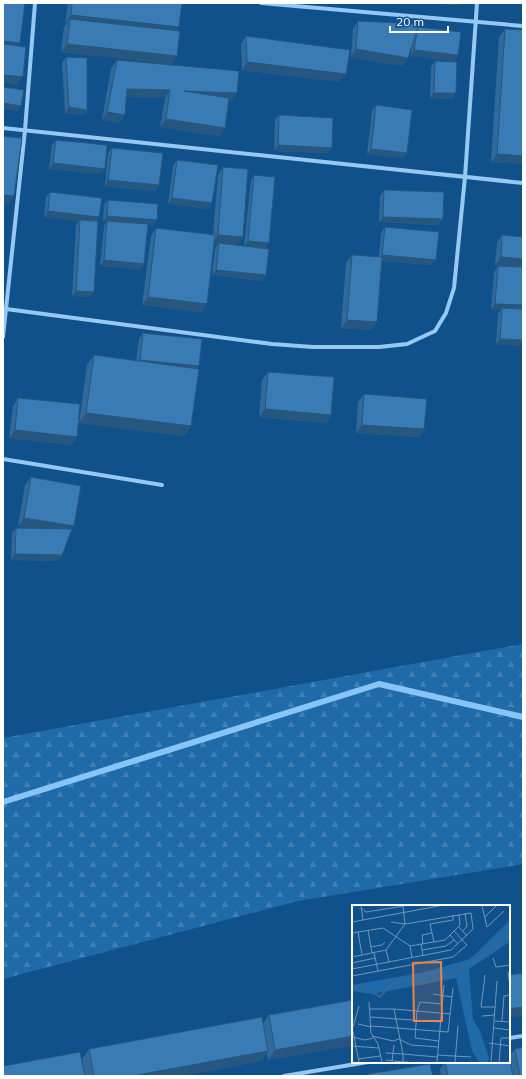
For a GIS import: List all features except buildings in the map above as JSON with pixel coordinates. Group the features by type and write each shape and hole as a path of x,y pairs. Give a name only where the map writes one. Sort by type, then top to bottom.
{"street":[{"path":"3,337 35,3"},
{"path":"261,3 523,26"},
{"path":"6,308 272,344 312,347 379,347 407,344 435,331 446,313 454,288 465,177 477,3"},
{"path":"3,128 523,184"},
{"path":"3,459 162,485"},
{"path":"510,1038 523,1036"},
{"path":"284,1076 362,1063"}],"green space":[{"path":"523,644 523,864 298,901 3,979 3,738"}],"waterway":[{"path":"3,802 379,684 523,717"}]}
